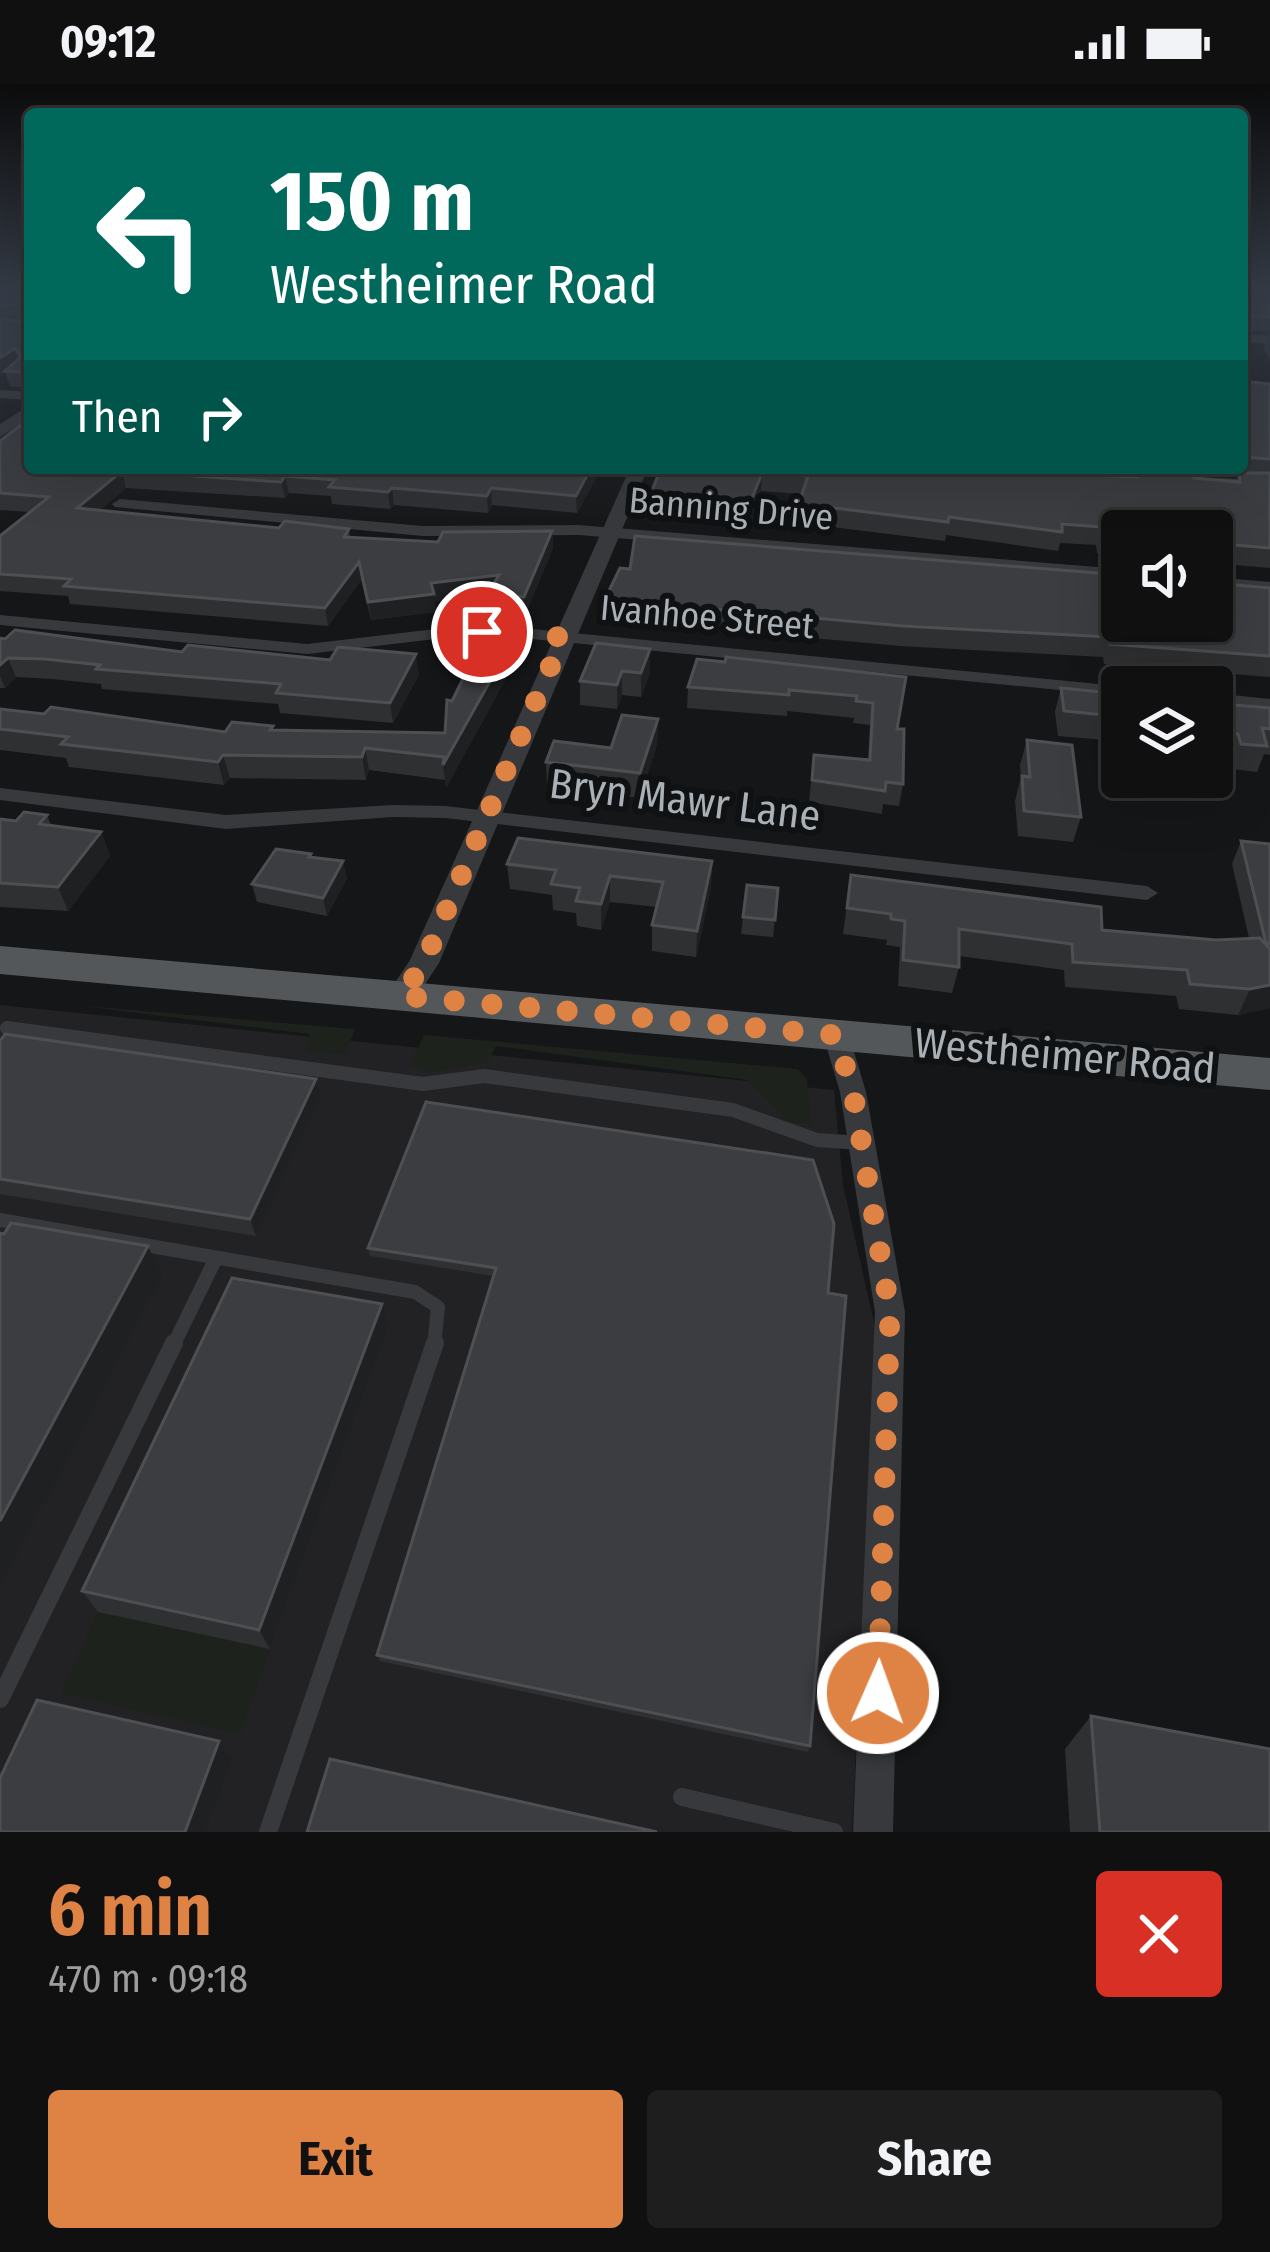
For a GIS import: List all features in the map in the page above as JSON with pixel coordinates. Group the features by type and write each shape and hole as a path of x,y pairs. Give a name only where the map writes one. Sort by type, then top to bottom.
{"main road":[{"name":"Westheimer Road","path":"0,959 1270,1074"}],"street":[{"path":"401,996 424,963 636,474"},
{"path":"1097,474 1270,484"},
{"name":"Banning Drive","path":"120,504 424,531 610,532 1101,572"},
{"path":"1233,583 1270,586"},
{"name":"Ivanhoe Street","path":"0,620 307,649 453,632 563,637 1101,688"},
{"path":"1233,701 1270,705"},
{"name":"Bryn Mawr Lane","path":"0,794 226,822 393,811 484,816 1147,893"},
{"path":"836,1035 862,1143 890,1312 873,1832"}],"lane":[{"path":"7,1028 423,1084 484,1076 507,1079 733,1110 817,1140 862,1143"},
{"path":"0,1220 415,1292 432,1300 440,1316 268,1832"},
{"path":"1,1694 216,1258"},
{"path":"682,1797 834,1832"}],"shaded area":[{"path":"0,1005 834,1090 843,1185 876,1331 852,1832 0,1832"},
{"path":"73,1005 355,1029 345,1054 306,1051 309,1034"},
{"path":"424,1035 798,1069 807,1079 811,1125 788,1121 748,1080 496,1046 488,1062 430,1072 410,1064"},
{"path":"98,1612 270,1649 240,1734 61,1693"}],"building":[{"path":"1248,382 1270,384 1270,459 1248,457"},
{"path":"24,423 24,474 118,474 77,508 279,528 285,521 349,529 344,537 438,542 443,532 552,531 524,597 488,593 499,575 431,583 434,594 368,602 359,562 325,608 64,586 71,579 0,574 0,536 49,497 0,493 0,441"},
{"path":"1270,473 1270,548 1233,545 1233,510 1101,510 1101,527 1062,524 1062,532 949,517 948,522 826,507 825,512 797,509 808,476 777,474 1192,474 1194,478 1240,482 1239,474"},
{"path":"165,474 588,474 576,496 491,488 487,496 392,488 388,492 329,487 335,480 285,476 281,482"},
{"path":"659,474 762,474 749,506 649,498"},
{"path":"635,536 1101,573 1101,637 903,626 605,599 620,568 630,569"},
{"path":"1233,585 1270,588 1270,656 1110,644 1233,642"},
{"path":"15,630 182,652 188,645 330,660 338,647 416,654 390,703 276,693 281,684 96,669 100,665 45,659 8,658 0,665 0,638"},
{"path":"596,643 650,649 641,673 622,671 617,685 580,681"},
{"path":"478,648 507,651 443,765 444,757 365,748 362,757 223,755 218,762 61,744 68,737 0,729 0,709 44,714 51,707 225,732 232,722 273,726 270,730 445,733 447,700 452,701"},
{"path":"726,657 906,677 897,729 904,729 903,784 886,782 885,791 812,780 814,755 870,760 873,703 856,701 857,696 789,690 789,695 688,687 697,659 725,662"},
{"path":"1061,688 1101,692 1101,715 1064,711"},
{"path":"1233,705 1270,708 1270,729 1262,728 1267,746 1241,744 1238,734 1233,734"},
{"path":"622,715 658,719 640,773 546,762 554,741 611,748"},
{"path":"1027,740 1072,745 1081,817 1024,811 1022,776 1030,777"},
{"path":"24,812 47,815 39,824 101,832 58,887 0,883 0,819 16,821"},
{"path":"518,838 712,861 697,931 652,925 663,882 610,876 601,904 576,901 580,888 551,884 556,870 507,864"},
{"path":"1241,841 1270,844 1270,944 1266,943"},
{"path":"276,849 343,861 323,898 252,884"},
{"path":"851,875 1101,907 1102,930 1216,940 1260,938 1270,949 1270,985 1250,989 1190,984 1187,970 1073,962 1072,944 959,929 959,967 903,960 905,921 891,919 891,914 847,908"},
{"path":"747,885 778,888 775,920 743,917"},
{"path":"5,1034 316,1079 250,1219 0,1179 0,1041"},
{"path":"426,1102 813,1160 834,1224 828,1293 846,1296 810,1746 377,1655 496,1268 368,1248"},
{"path":"11,1223 148,1246 0,1521 0,1233"},
{"path":"232,1278 382,1304 259,1630 82,1591"},
{"path":"37,1700 219,1741 185,1832 0,1832 0,1778"},
{"path":"1091,1716 1270,1749 1270,1832 1100,1832"},
{"path":"330,1759 657,1832 307,1832"}],"route":[{"path":"482,632 563,637 424,963 401,996 836,1035 853,1092 890,1312 878,1693"}]}
